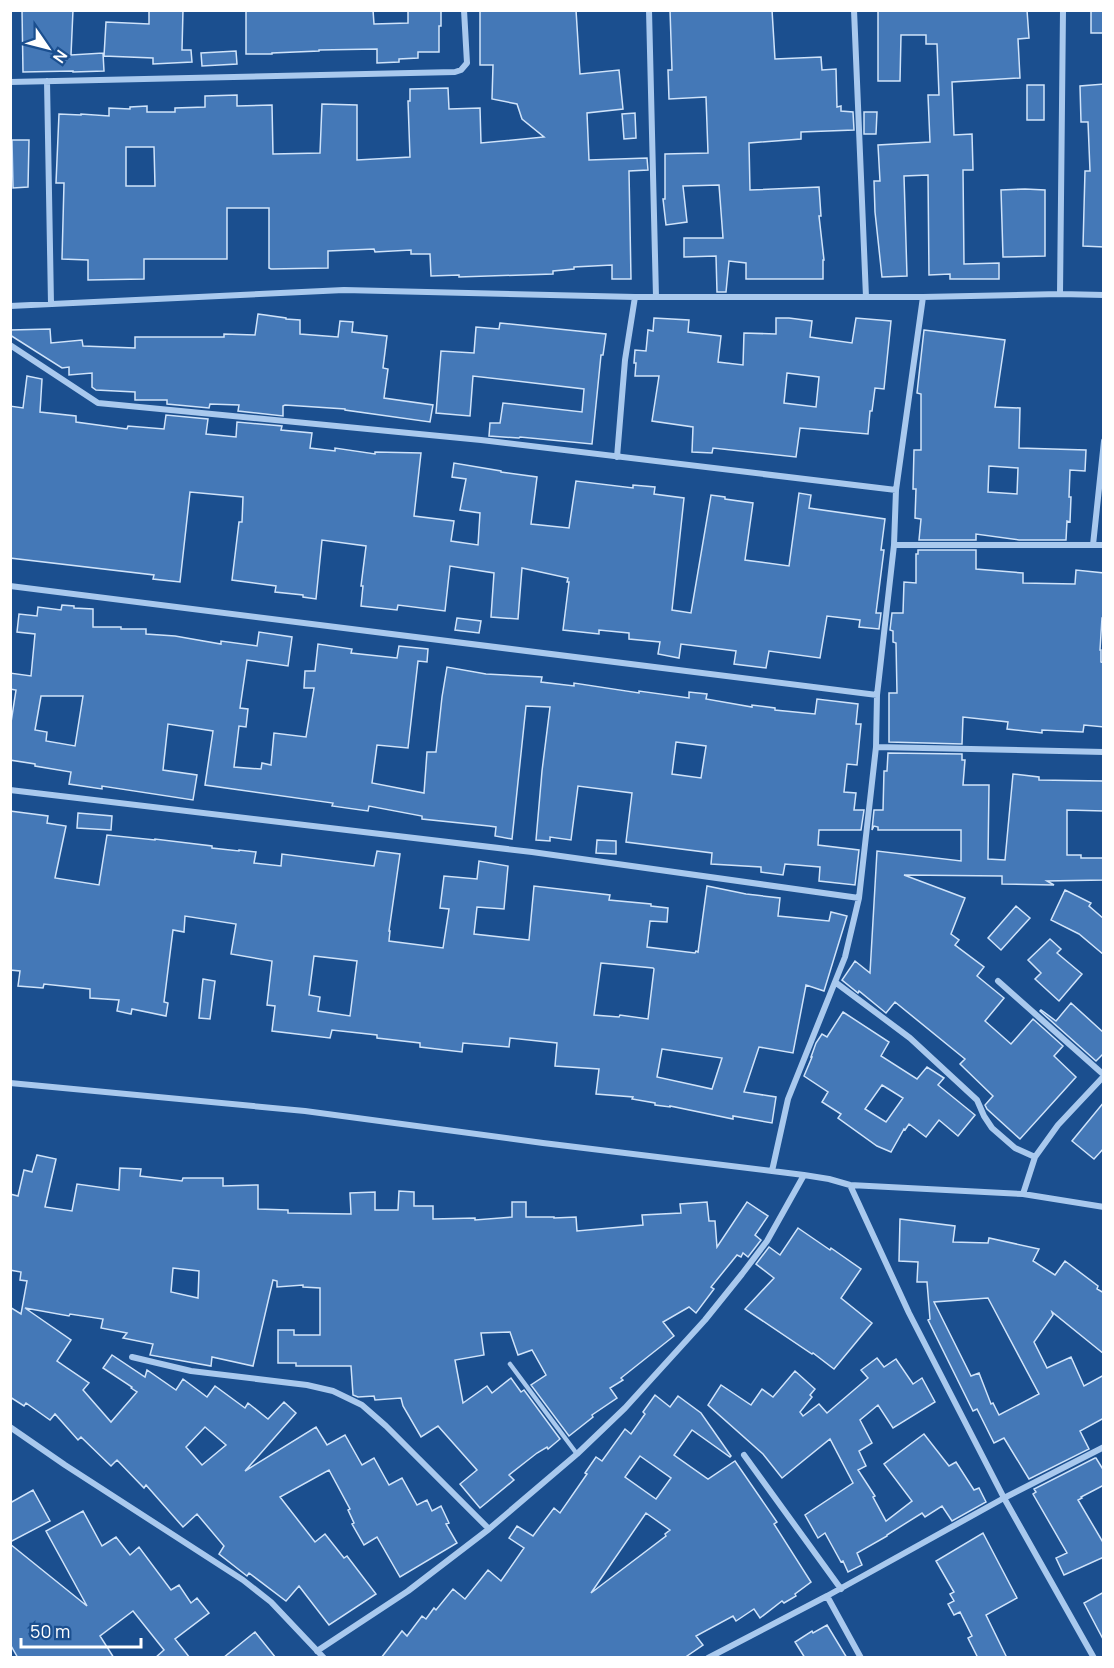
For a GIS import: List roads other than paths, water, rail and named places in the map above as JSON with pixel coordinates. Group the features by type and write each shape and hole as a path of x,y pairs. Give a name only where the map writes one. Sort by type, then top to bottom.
{"street":[{"path":"10,82 455,72 461,70 467,63 464,10"},
{"path":"649,10 656,297"},
{"path":"854,10 866,297"},
{"path":"1060,294 1063,10"},
{"path":"47,81 51,304"},
{"path":"10,306 344,290 635,297 1104,295"},
{"path":"617,457 625,360 635,297"},
{"path":"772,1171 788,1100 835,982 851,934 859,898 876,747 877,694 894,545 896,490 923,297"},
{"path":"10,345 98,403 481,440 896,490"},
{"path":"1093,544 1104,441"},
{"path":"894,545 1104,545"},
{"path":"10,586 877,694"},
{"path":"876,747 1104,752"},
{"path":"10,790 532,852 859,898"},
{"path":"998,981 1104,1076 1059,1125 1035,1157 1023,1194"},
{"path":"835,982 910,1038 977,1100 992,1128 1015,1148 1035,1157"},
{"path":"10,1083 305,1111 804,1175 850,1185 1023,1194 1104,1207"},
{"path":"317,1652 408,1591 489,1529 577,1454 625,1408 705,1320 742,1274 767,1240 804,1175"},
{"path":"850,1185 909,1313 1004,1498 1094,1658"},
{"path":"132,1357 191,1371 307,1385 333,1391 362,1405 386,1426 489,1529"},
{"path":"10,1427 64,1465 243,1580 271,1602 324,1658"},
{"path":"708,1658 841,1589 1004,1498 1104,1447"},
{"path":"744,1455 841,1589"},
{"path":"827,1596 861,1658"}],"lane":[{"path":"510,1364 577,1454"}]}
